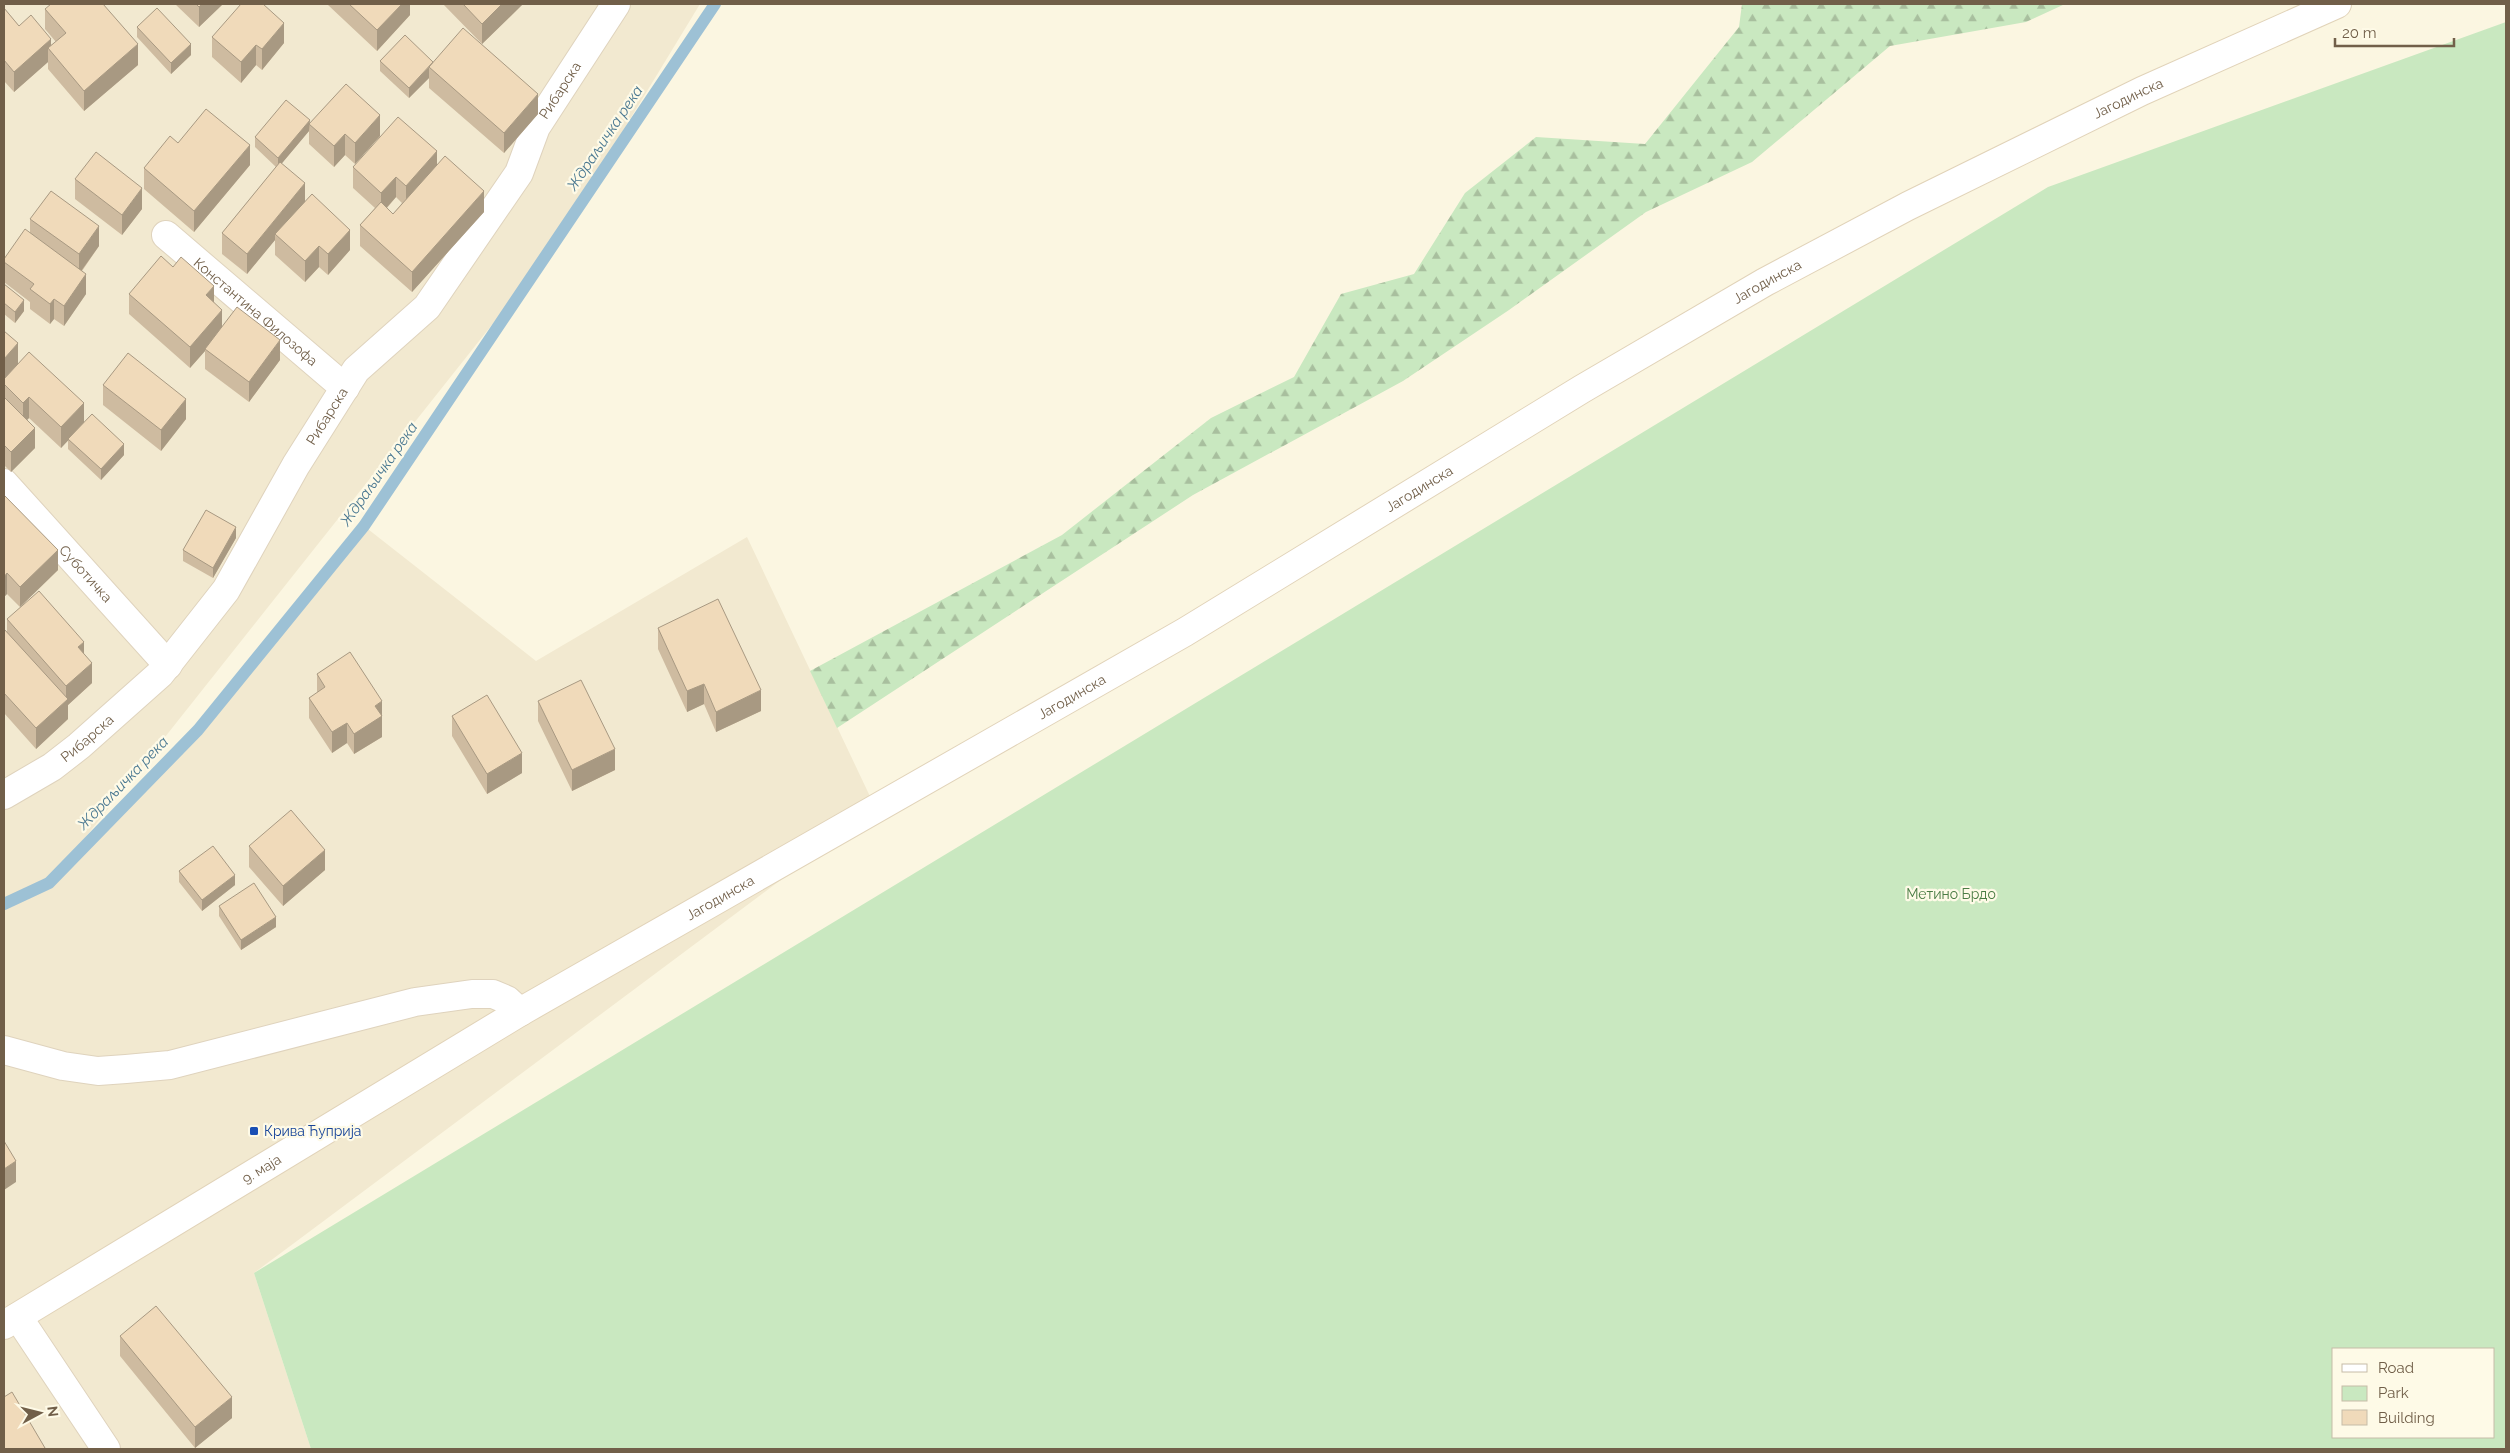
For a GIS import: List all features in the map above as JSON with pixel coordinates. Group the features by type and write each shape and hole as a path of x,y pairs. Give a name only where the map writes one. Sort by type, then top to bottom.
{"main road":[{"name":"Рибарска","path":"4,795 52,766 79,746 168,665 226,590 296,465 356,370 427,307 519,173 536,127 616,4"},
{"name":"Јагодинска","path":"520,1012 1185,632 1582,389 1765,282 1908,206 2142,90 2337,4"},
{"name":"Константина Филозофа","path":"166,235 345,388"},
{"name":"Суботичка","path":"4,483 168,665"},
{"path":"4,1050 63,1066 98,1071 117,1070 170,1065 415,1002 472,994 493,994 507,1000 520,1012"},
{"name":"9. маја","path":"11,1321 520,1012"},
{"path":"11,1321 106,1449"}],"shaded area":[{"path":"4,4 700,4 548,254 54,877 198,730 364,526 536,661 747,537 876,809 254,1273 311,1449 4,1449"}],"green space":[{"path":"1742,4 2065,4 2026,22 1890,46 1752,162 1646,212 1509,310 1403,381 1193,495 837,728 810,671 1062,535 1211,418 1294,377 1341,294 1414,274 1465,193 1536,137 1645,144 1739,27"},
{"name":"Метино Брдо","path":"2506,22 2506,1449 311,1449 254,1273 2048,187"}],"building":[{"path":"51,4 103,4 138,44 84,91 48,48 66,33 45,9"},
{"path":"241,4 263,4 284,23 262,49 256,45 241,62 212,37"},
{"path":"349,4 402,4 377,30"},
{"path":"463,4 502,4 482,24"},
{"path":"4,8 19,26 31,15 51,39 14,72 4,60"},
{"path":"157,8 191,44 171,63 137,27"},
{"path":"463,28 538,94 504,133 429,67"},
{"path":"405,35 433,62 409,88 380,61"},
{"path":"346,84 380,115 355,143 345,134 334,146 309,124"},
{"path":"286,100 310,120 278,158 255,137"},
{"path":"206,109 250,145 194,211 144,168 170,136 178,143"},
{"path":"398,117 437,151 406,186 396,177 381,193 353,167"},
{"path":"96,152 142,188 122,215 75,179"},
{"path":"445,156 484,191 412,272 360,225 381,202 393,214"},
{"path":"280,162 305,183 247,254 222,233"},
{"path":"51,191 99,226 79,254 30,219"},
{"path":"312,194 350,230 328,254 319,246 305,261 275,234"},
{"path":"25,229 86,274 64,306 54,299 50,304 30,289 34,284 4,262 4,259"},
{"path":"161,256 173,267 181,257 214,286 206,295 222,310 190,347 129,294"},
{"path":"4,284 24,300 15,312 4,303"},
{"path":"237,307 280,340 249,382 205,349"},
{"path":"4,331 18,343 4,359"},
{"path":"29,352 84,403 61,427 29,397 23,403 4,384 4,379"},
{"path":"128,353 186,399 161,430 103,385"},
{"path":"4,397 35,428 11,452 4,445"},
{"path":"92,414 124,444 101,469 68,439"},
{"path":"4,495 58,550 20,587 7,573 4,577"},
{"path":"206,510 236,527 213,568 183,550"},
{"path":"39,591 84,642 78,647 92,663 66,686 7,619"},
{"path":"718,599 761,690 716,712 704,684 687,691 658,628"},
{"path":"4,629 68,699 36,728 4,693"},
{"path":"350,652 382,701 375,706 382,716 354,734 347,723 332,732 309,698 325,687 317,674"},
{"path":"581,680 615,749 572,770 538,701"},
{"path":"487,695 522,753 487,774 452,716"},
{"path":"291,810 325,850 283,886 249,846"},
{"path":"213,846 235,875 202,900 179,871"},
{"path":"254,883 276,917 241,940 219,906"},
{"path":"4,1141 16,1161 4,1169"},
{"path":"156,1306 232,1397 195,1427 120,1336"},
{"path":"12,1392 45,1448 4,1449 4,1397"}],"waterway":[{"name":"Ждраљичка река","path":"4,904 49,883 198,730 364,526 715,4"}],"place":[{"name":"Крива Ћуприја","path":"254,1131"}]}
